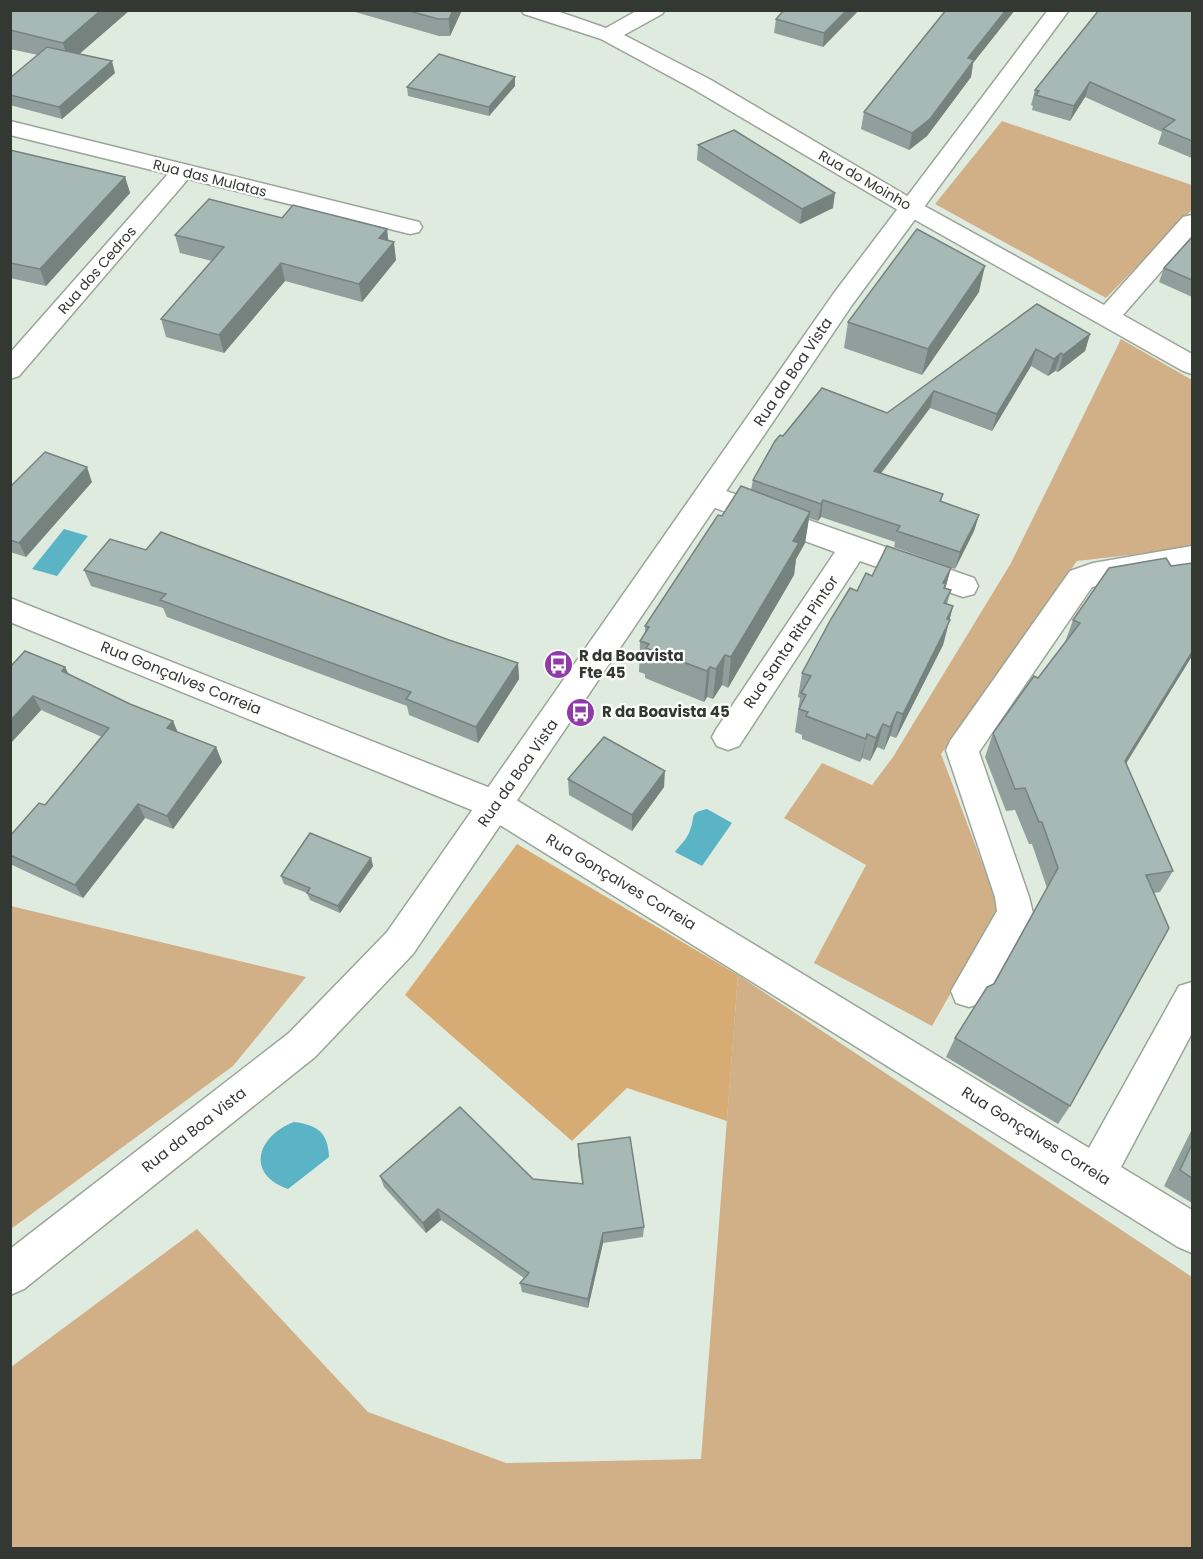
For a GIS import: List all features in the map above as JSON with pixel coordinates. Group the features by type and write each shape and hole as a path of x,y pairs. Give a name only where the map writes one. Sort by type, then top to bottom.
{"street":[{"name":"Rua do Moinho","path":"531,10 608,35 703,85 912,208 1192,365"},
{"path":"608,35 655,10"},
{"name":"Rua da Boa Vista","path":"10,1275 302,1045 400,943 843,299 1059,10"},
{"name":"Rua das Mulatas","path":"10,128 410,227"},
{"name":"Rua dos Cedros","path":"10,370 183,171"},
{"path":"1107,317 1192,222"},
{"path":"708,495 963,586"},
{"name":"Rua Santa Rita Pintor","path":"728,737 854,547"},
{"path":"969,990 1015,913 1012,897 962,750 1081,579 1093,574 1192,557"},
{"name":"Rua Gonçalves Correia","path":"10,609 496,805 1192,1233"},
{"path":"1096,1173 1192,998"}],"shaded area":[{"path":"1002,121 1192,185 1192,210 1106,298 935,204"},
{"path":"1121,339 1192,380 1192,548 1077,561 941,754 999,908 932,1026 814,963 866,865 784,818 822,763 872,785 893,757 1011,563"},
{"path":"517,844 738,975 727,1121 627,1088 572,1141 405,995"},
{"path":"11,906 306,977 233,1066 11,1229"},
{"path":"738,975 1192,1277 1192,1548 11,1548 11,1367 197,1229 368,1412 506,1463 701,1459"}],"water":[{"path":"64,529 88,536 57,576 32,569"},
{"path":"707,809 732,823 702,866 675,852 688,836 695,814"},
{"path":"294,1122 309,1125 320,1131 326,1141 329,1157 288,1189 274,1182 266,1174 261,1165 261,1155 271,1136"}],"building":[{"path":"10,10 101,10 63,43 10,30"},
{"path":"406,10 453,10 449,19 438,19"},
{"path":"784,10 847,10 824,33 776,19"},
{"path":"946,10 1006,10 968,58 974,60 930,119 912,133 864,112"},
{"path":"1099,10 1192,10 1192,141 1163,129 1175,120 1090,82 1074,106 1036,95 1039,91 1035,90"},
{"path":"47,47 112,61 59,107 10,95 10,78"},
{"path":"439,54 515,77 489,107 407,87"},
{"path":"734,130 835,193 802,209 698,145"},
{"path":"10,150 125,177 40,269 10,263"},
{"path":"209,199 282,218 293,205 387,229 379,238 394,242 359,284 281,263 219,335 161,319 224,247 175,235"},
{"path":"917,229 985,266 928,349 848,322"},
{"path":"1192,237 1192,280 1164,268"},
{"path":"1037,304 1090,334 1063,355 1061,353 1054,359 1036,349 997,414 934,391 874,471 943,494 940,501 979,515 960,552 897,531 900,526 823,500 821,504 753,480 775,441 780,435 783,436 822,388 887,413"},
{"path":"45,452 87,467 19,543 10,540 10,487"},
{"path":"741,486 810,512 793,541 799,543 731,657 725,655 716,669 710,667 707,671 646,648 649,644 640,641 649,627 645,626 718,515 722,516"},
{"path":"161,532 449,640 518,663 476,727 406,699 411,692 160,600 166,594 84,570 110,539 146,550"},
{"path":"887,546 951,568 943,583 946,583 944,588 951,590 944,603 953,606 947,619 950,620 903,714 897,712 890,727 883,724 876,738 867,734 866,739 806,716 808,712 799,709 806,695 801,693 811,676 802,673 850,588 857,591 866,573 872,576"},
{"path":"1166,558 1171,566 1192,563 1192,652 1125,761 1173,871 1146,875 1169,928 1070,1106 955,1038 987,987 994,984 1058,868 1042,822 1039,822 1025,788 1015,789 993,733 1034,676 1038,678 1080,623 1073,620 1109,568"},
{"path":"25,651 65,667 62,671 130,704 173,721 167,728 216,747 167,816 138,804 75,885 10,855 10,836 39,803 45,805 109,728 33,696 10,721 10,667"},
{"path":"604,737 665,771 632,815 568,779"},
{"path":"310,833 371,858 338,906 307,893 310,888 281,876"},
{"path":"460,1107 533,1179 583,1184 578,1144 630,1137 644,1227 603,1233 588,1299 520,1283 529,1273 438,1209 423,1223 380,1176"},
{"path":"1192,1144 1192,1178 1180,1170"}],"place":[{"name":"R da Boavista Fte 45","path":"558,665"},
{"name":"R da Boavista 45","path":"581,712"}]}
